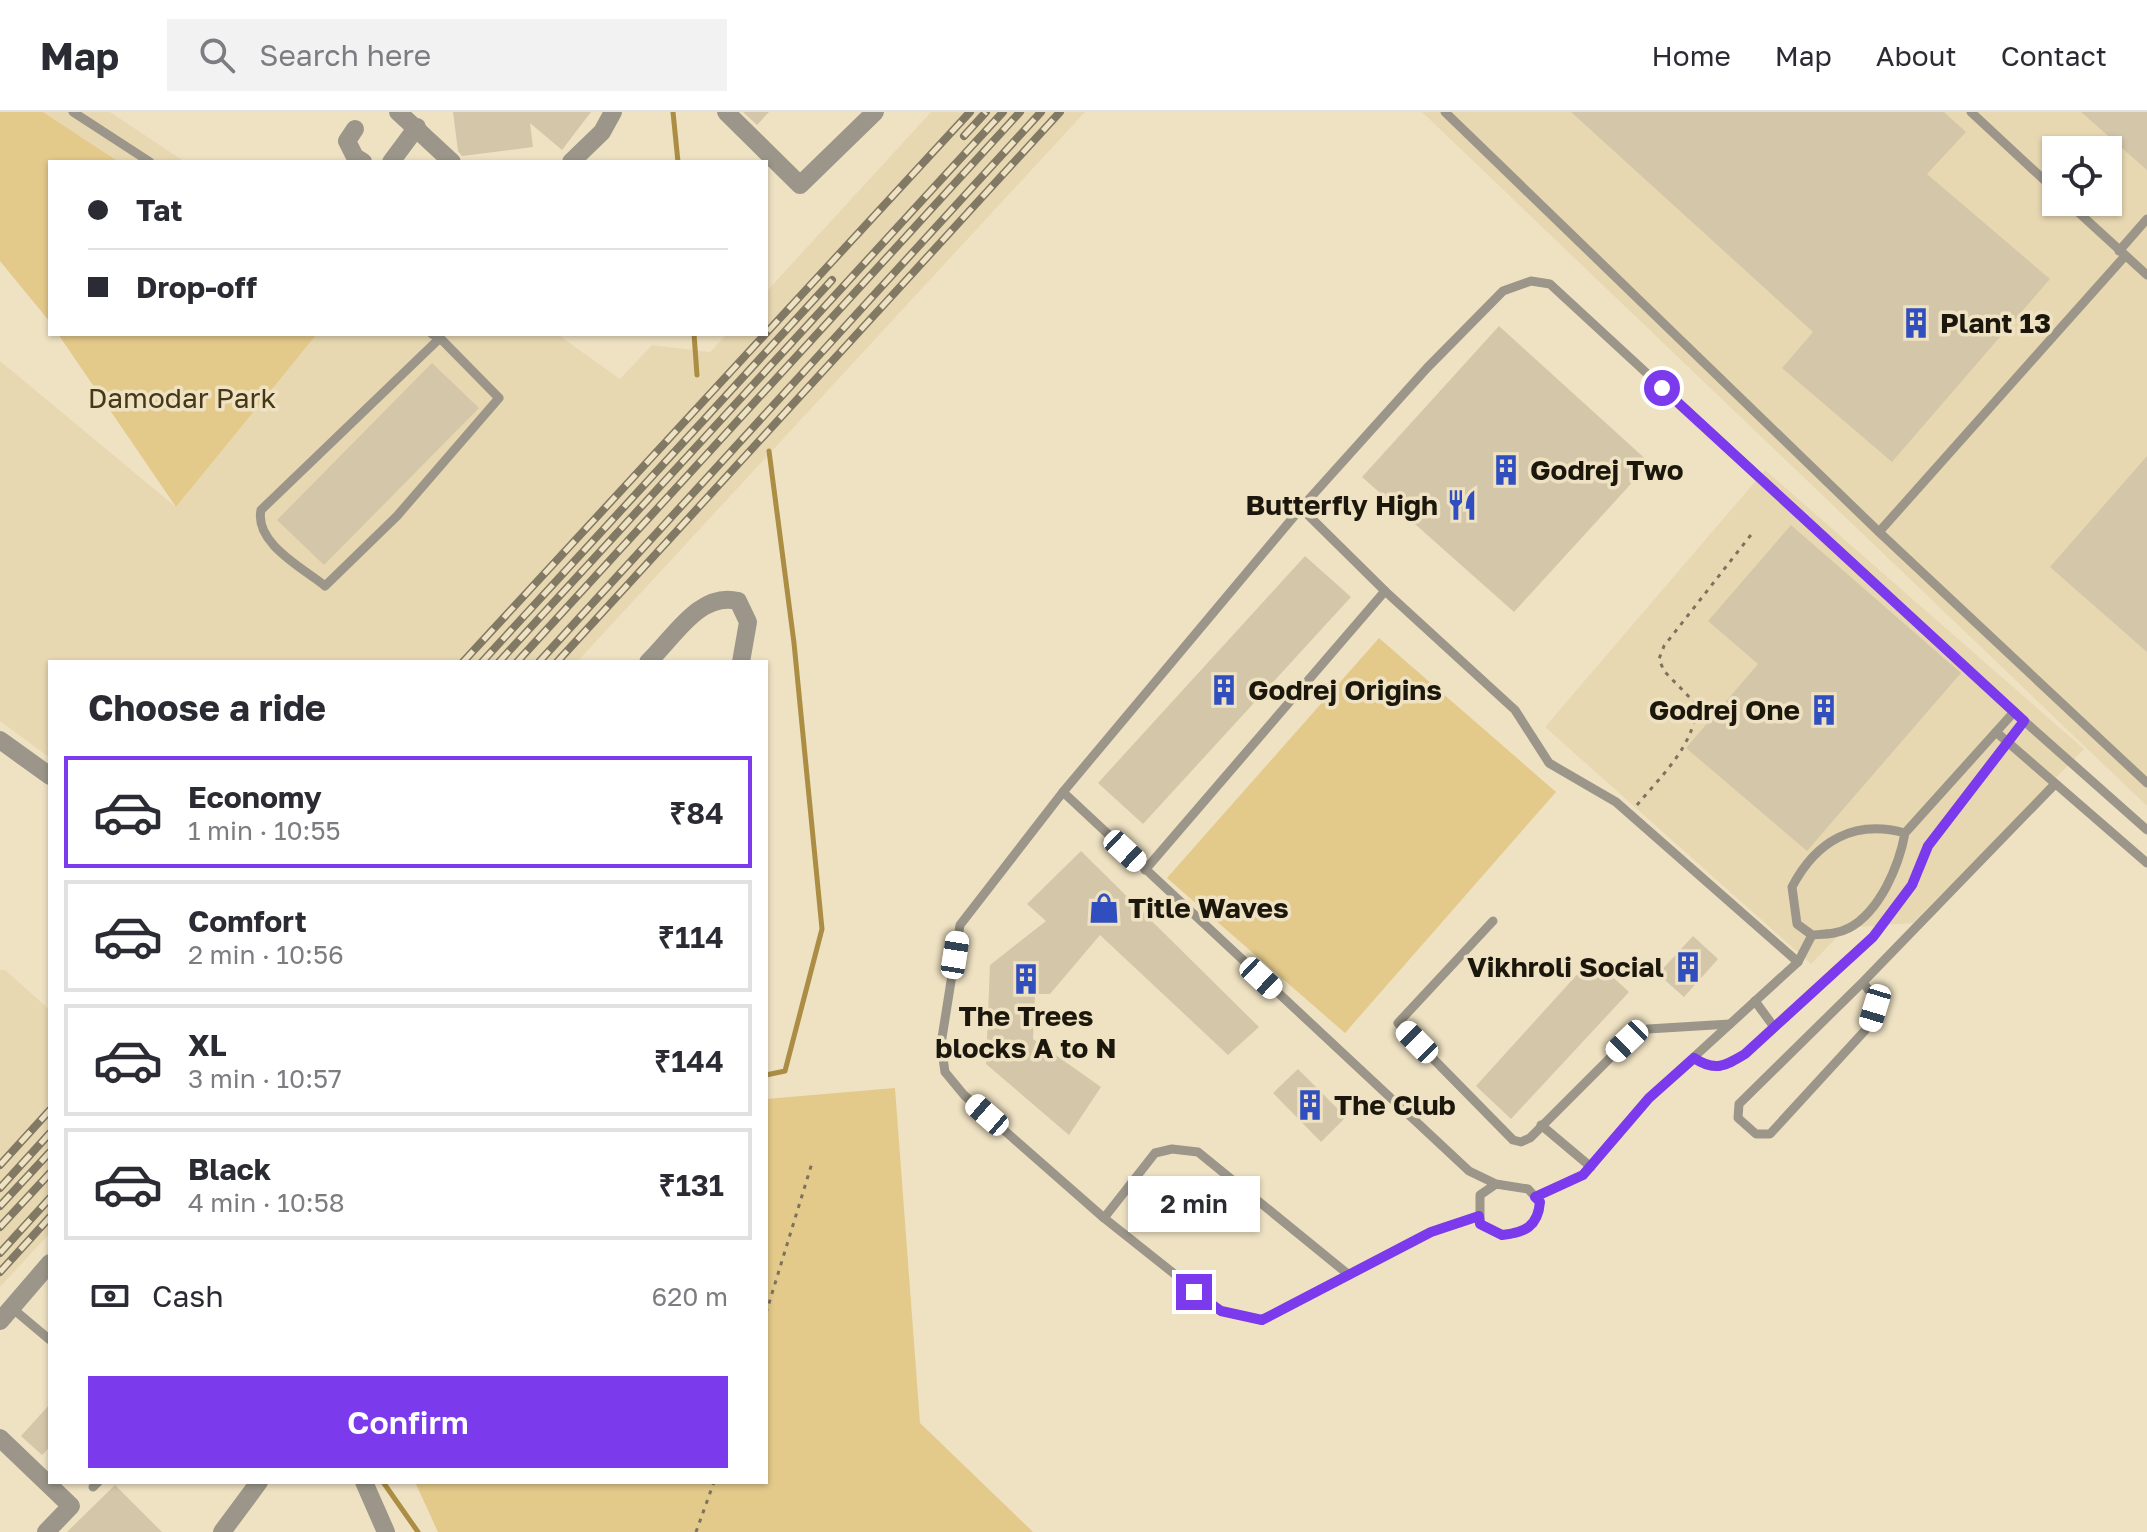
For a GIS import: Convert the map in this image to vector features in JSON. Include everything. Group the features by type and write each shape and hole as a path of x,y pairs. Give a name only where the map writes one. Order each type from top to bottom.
{"street":[{"path":"398,112 450,160"},
{"path":"573,160 602,132 613,112"},
{"path":"726,112 800,185 875,112"},
{"path":"392,160 417,127"},
{"path":"355,129 347,141 348,148 361,160"},
{"path":"650,660 701,608 727,598 738,601 748,622 741,660"},
{"path":"0,740 48,775"},
{"path":"6,1314 48,1265"},
{"path":"0,1438 71,1506 46,1532"},
{"path":"222,1532 258,1484"},
{"path":"365,1484 386,1532"}],"lane":[{"path":"73,112 147,160"},
{"path":"1445,112 1879,532 2058,703 2147,783"},
{"path":"1971,112 2042,178"},
{"path":"2082,216 2147,275"},
{"path":"1879,532 2122,253 2147,219"},
{"path":"1479,1216 1431,1232 1262,1320 1221,1311 1104,1218 964,1095 945,1072 941,1044 960,925 1063,792 1301,508 1503,291 1531,281 1550,284 2014,712 2147,830"},
{"path":"436,336 499,398 397,516 325,586 267,539 261,527 261,510 436,336"},
{"path":"1301,508 1385,591 1515,710 1549,763 1616,802 1798,962"},
{"path":"1145,870 1385,591"},
{"path":"1905,833 1878,828 1858,829 1840,834 1819,850 1792,887 1797,924 1812,935 1832,934 1856,922 1886,886 1900,857 1905,833 2014,712"},
{"path":"1694,1058 1709,1068 1723,1068 1745,1054 1873,937 1912,885 1928,846 2024,721"},
{"path":"1996,732 2147,863"},
{"path":"1863,982 1874,998 1870,1025 1770,1134 1756,1134 1738,1118 1739,1104 1863,982 2055,784"},
{"path":"1063,792 1469,1171 1496,1184 1528,1189 1540,1202 1538,1217 1530,1228 1516,1234 1502,1235 1480,1224 1480,1195 1496,1184"},
{"path":"1493,921 1398,1023 1513,1140 1521,1142 1530,1138 1627,1041 1648,1029 1730,1024"},
{"path":"1856,922 1873,937"},
{"path":"1535,1197 1583,1175 1649,1098 1798,962 1812,935"},
{"path":"1755,1001 1774,1027"},
{"path":"1541,1125 1591,1167"},
{"path":"1104,1218 1155,1153 1172,1149 1198,1152 1349,1275"},
{"path":"6,1314 48,1339"}],"path":[{"path":"1629,814 1681,752 1696,721 1697,705 1664,671 1659,659 1664,646 1754,531"},
{"path":"768,1306 812,1163"},
{"path":"696,1532 713,1484"}],"shaded area":[{"path":"43,112 110,112 182,160 116,160"},
{"path":"931,112 1085,112 579,660 48,660 48,757 0,721 0,361 176,507 315,336 560,336 620,379 652,345 710,352 725,336 768,336 768,290"},
{"path":"1422,112 2147,112 2147,806"},
{"name":"Godrej One","path":"1765,470 2084,749 1913,923 1846,928 1811,964 1545,727"},
{"path":"0,970 5,970 48,1008 48,1235 0,1287"}],"green space":[{"name":"Damodar Park","path":"0,112 43,112 116,160 48,160 48,320 0,261"},
{"name":"Damodar Park","path":"59,336 315,336 176,507"},
{"path":"1379,638 1556,792 1345,1033 1167,878"},
{"path":"895,1088 920,1423 1033,1532 438,1532 416,1484 768,1484 768,1099"}],"building":[{"path":"453,112 591,112 562,150 530,123 533,147 462,156 458,151"},
{"path":"743,112 769,112 757,125"},
{"path":"1571,112 1944,112 1966,132 1927,174 2050,279 1892,462 1782,368 1813,332"},
{"path":"2081,112 2147,112 2147,170 2122,148 2122,136 2108,136"},
{"name":"Godrej Two","path":"1499,326 1650,463 1514,612 1362,477"},
{"path":"432,363 479,408 324,565 277,520"},
{"path":"2147,456 2147,652 2050,567"},
{"name":"Godrej One","path":"1791,525 1961,673 1807,851 1686,748 1758,664 1708,621"},
{"name":"Godrej Origins","path":"1305,556 1351,597 1143,824 1098,783"},
{"name":"The Trees blocks A to N","path":"1081,851 1259,1027 1228,1055 1100,935 1050,994 1035,994 1033,1039 1101,1087 1069,1135 986,1064 990,965 1046,921 1027,904"},
{"name":"Vikhroli Social","path":"1693,936 1718,959 1684,997 1658,974"},
{"path":"1592,958 1629,992 1511,1119 1476,1086"},
{"name":"The Club","path":"1298,1069 1346,1117 1321,1142 1273,1093"},
{"path":"48,1406 48,1449 42,1455 21,1436"},
{"path":"115,1485 162,1532 67,1532"}],"waterway":[{"path":"673,112 678,160"},
{"path":"694,336 697,375"},
{"path":"768,1075 785,1071 822,929 794,643 769,451"},
{"path":"384,1484 418,1532"}],"railway":[{"path":"768,331 970,112"},
{"path":"964,136 986,112"},
{"path":"501,660 1003,112"},
{"path":"519,660 1020,112"},
{"path":"541,660 1041,112"},
{"path":"559,660 1060,112"},
{"path":"484,660 832,280"},
{"path":"465,660 764,336"},
{"path":"0,1165 48,1112"},
{"path":"0,1188 48,1135"},
{"path":"0,1206 48,1154"},
{"path":"0,1227 48,1175"},
{"path":"0,1253 48,1200"},
{"path":"0,1272 48,1219"}],"place":[{"name":"Plant 13","path":"1916,323"},
{"name":"Godrej Two","path":"1506,470"},
{"name":"Butterfly High","path":"1462,505"},
{"name":"Godrej Origins","path":"1224,690"},
{"name":"Godrej One","path":"1824,710"},
{"name":"Title Waves","path":"1104,908"},
{"name":"Vikhroli Social","path":"1688,967"},
{"name":"The Trees blocks A to N","path":"1026,979"},
{"name":"The Club","path":"1310,1105"}],"route":[{"path":"1194,1292 1221,1311 1262,1320 1431,1232 1479,1216 1480,1224 1502,1235 1516,1234 1530,1228 1538,1217 1540,1202 1535,1197 1583,1175 1649,1098 1694,1058 1709,1068 1723,1068 1745,1054 1873,937 1912,885 1928,846 2024,721 1662,388"}]}
